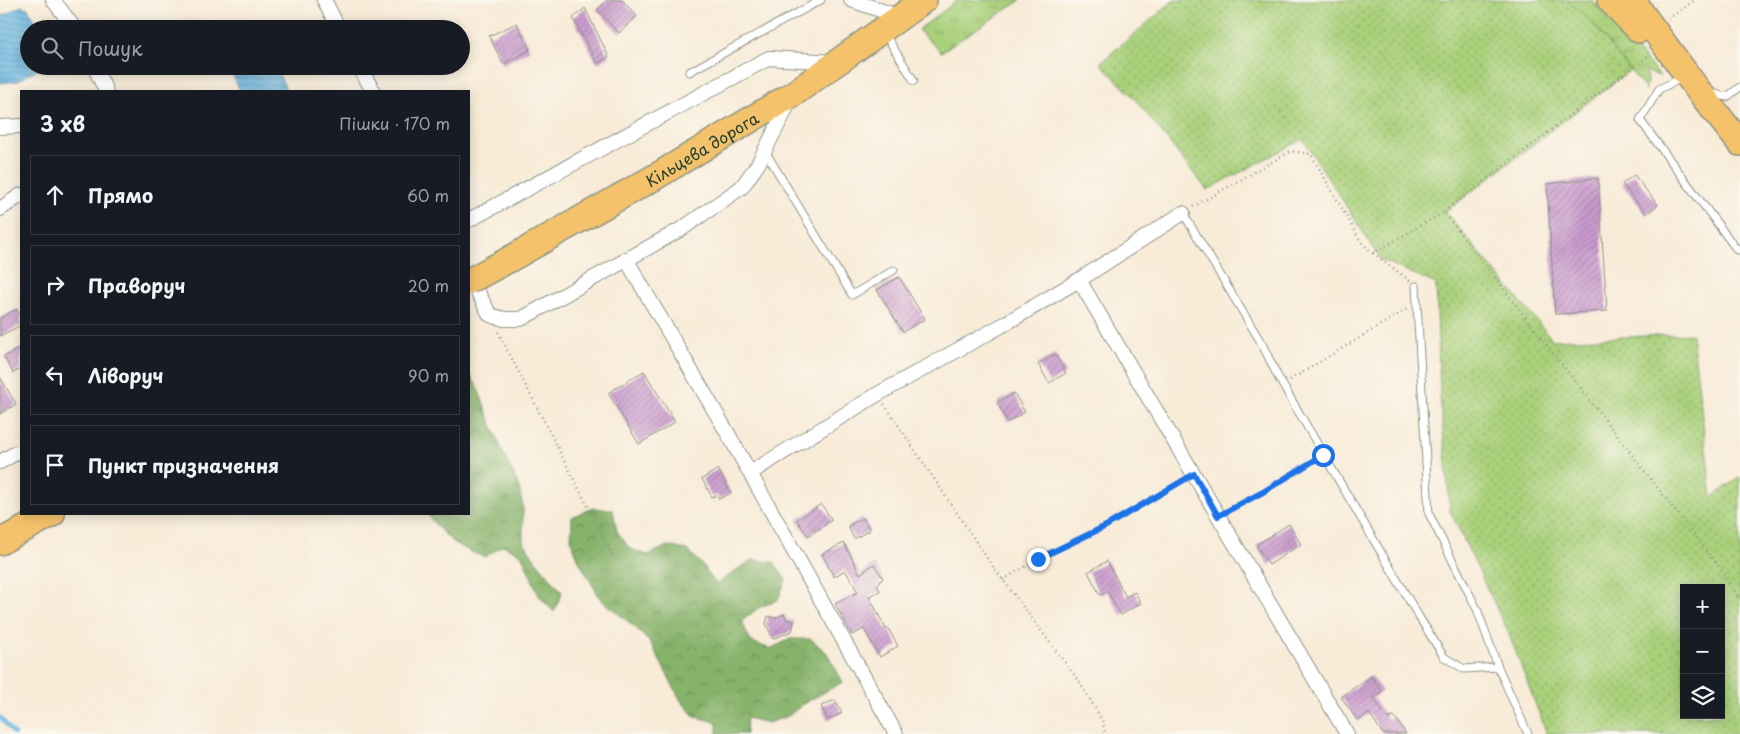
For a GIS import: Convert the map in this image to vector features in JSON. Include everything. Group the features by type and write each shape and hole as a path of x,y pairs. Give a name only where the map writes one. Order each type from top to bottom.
{"highway":[{"name":"Кільцева дорога","path":"470,281 655,177 794,94 924,0"},
{"path":"1610,0 1655,39"},
{"path":"1632,0 1655,39 1740,143"},
{"path":"0,542 50,515"}],"street":[{"path":"53,0 68,20"},
{"path":"324,0 335,20"},
{"path":"851,0 891,24"},
{"path":"470,219 769,58 838,62"},
{"path":"98,75 106,90"},
{"path":"364,75 372,90"},
{"path":"470,277 490,315 504,319 520,319 683,228 742,187 758,164 794,94"},
{"path":"0,127 20,126"},
{"path":"0,209 20,196"},
{"path":"750,473 878,394 1002,326 1079,280 1183,213"},
{"path":"626,259 750,473 896,734"},
{"path":"1079,280 1347,734"},
{"path":"0,462 18,452"}],"lane":[{"path":"689,72 821,0"},
{"path":"891,24 914,81"},
{"path":"1740,88 1727,97 1691,83 1659,89 1640,120 1737,250 1740,248"},
{"path":"764,151 852,295 894,270"},
{"path":"1183,213 1262,344 1282,385 1323,455 1444,657 1464,669 1498,668"},
{"path":"1416,286 1429,514 1476,609 1498,668 1528,734"}],"path":[{"path":"1373,253 1444,212 1655,39 1696,0"},
{"path":"1183,213 1291,151 1311,154 1362,242 1373,253 1416,286"},
{"path":"1444,212 1719,568 1740,600"},
{"path":"1282,385 1417,303"},
{"path":"490,315 613,556"},
{"path":"878,394 1002,580 1081,684 1103,722 1105,734"},
{"path":"1218,516 1263,492 1323,455"},
{"path":"1002,580 1038,559 1106,526 1194,474"}],"green space":[{"path":"958,0 1021,0 941,52 918,30"},
{"path":"1174,0 1567,0 1591,21 1630,70 1445,212 1553,340 1692,334 1712,497 1740,477 1740,734 1547,734 1508,632 1450,511 1440,397 1436,284 1381,260 1303,139 1207,190 1135,99 1100,63"},
{"path":"1567,0 1592,0 1660,76 1646,72 1646,90 1591,21"},
{"path":"470,375 476,384 501,448 519,487 523,508 523,541 562,592 554,612 539,596 522,555 503,545 485,557 458,545 428,515 470,515"},
{"path":"592,508 613,510 617,531 630,549 648,555 667,546 688,550 716,584 752,560 774,562 786,580 778,600 758,608 742,621 750,641 770,649 790,639 811,639 827,653 843,682 805,703 788,716 768,723 747,718 746,734 717,734 717,722 695,717 681,701 651,644 635,627 601,600 579,561 571,540 572,517"}],"water":[{"path":"21,6 28,8 35,20 20,20 20,75 28,75 18,81 0,83 0,17"},
{"path":"232,75 279,75 287,90 240,90"}],"building":[{"path":"607,0 622,0 637,16 619,33 597,10"},
{"path":"585,8 609,57 597,63 573,18"},
{"path":"517,23 530,50 503,64 489,36"},
{"path":"1634,175 1658,205 1646,214 1622,184"},
{"path":"1598,178 1607,311 1555,314 1547,184"},
{"path":"899,277 925,319 903,332 877,290"},
{"path":"17,309 20,316 20,326 0,336 0,318"},
{"path":"20,348 20,370 13,373 4,357"},
{"path":"1055,354 1066,373 1049,383 1038,364"},
{"path":"644,371 675,422 639,444 608,393"},
{"path":"0,377 16,404 0,414"},
{"path":"1014,393 1025,412 1008,422 997,403"},
{"path":"718,469 731,493 719,499 717,495 712,497 702,479"},
{"path":"821,504 832,520 808,536 797,520"},
{"path":"863,518 870,530 854,539 848,526"},
{"path":"1289,524 1301,544 1269,565 1256,545"},
{"path":"844,543 860,574 874,564 883,578 877,585 880,591 869,596 886,629 888,628 898,646 880,657 864,629 852,635 835,604 858,592 845,570 834,577 822,554"},
{"path":"1107,561 1126,597 1135,592 1141,603 1121,615 1107,591 1100,595 1088,572"},
{"path":"784,614 787,620 794,621 792,631 773,639 766,624 768,616 775,618"},
{"path":"1371,676 1382,691 1373,698 1388,719 1394,716 1406,734 1383,734 1369,713 1358,721 1341,697"},
{"path":"835,700 842,713 828,720 821,706"}],"waterway":[{"path":"0,717 14,734"}],"route":[{"path":"1038,559 1106,526 1194,474 1218,516 1263,492 1323,455"}]}
